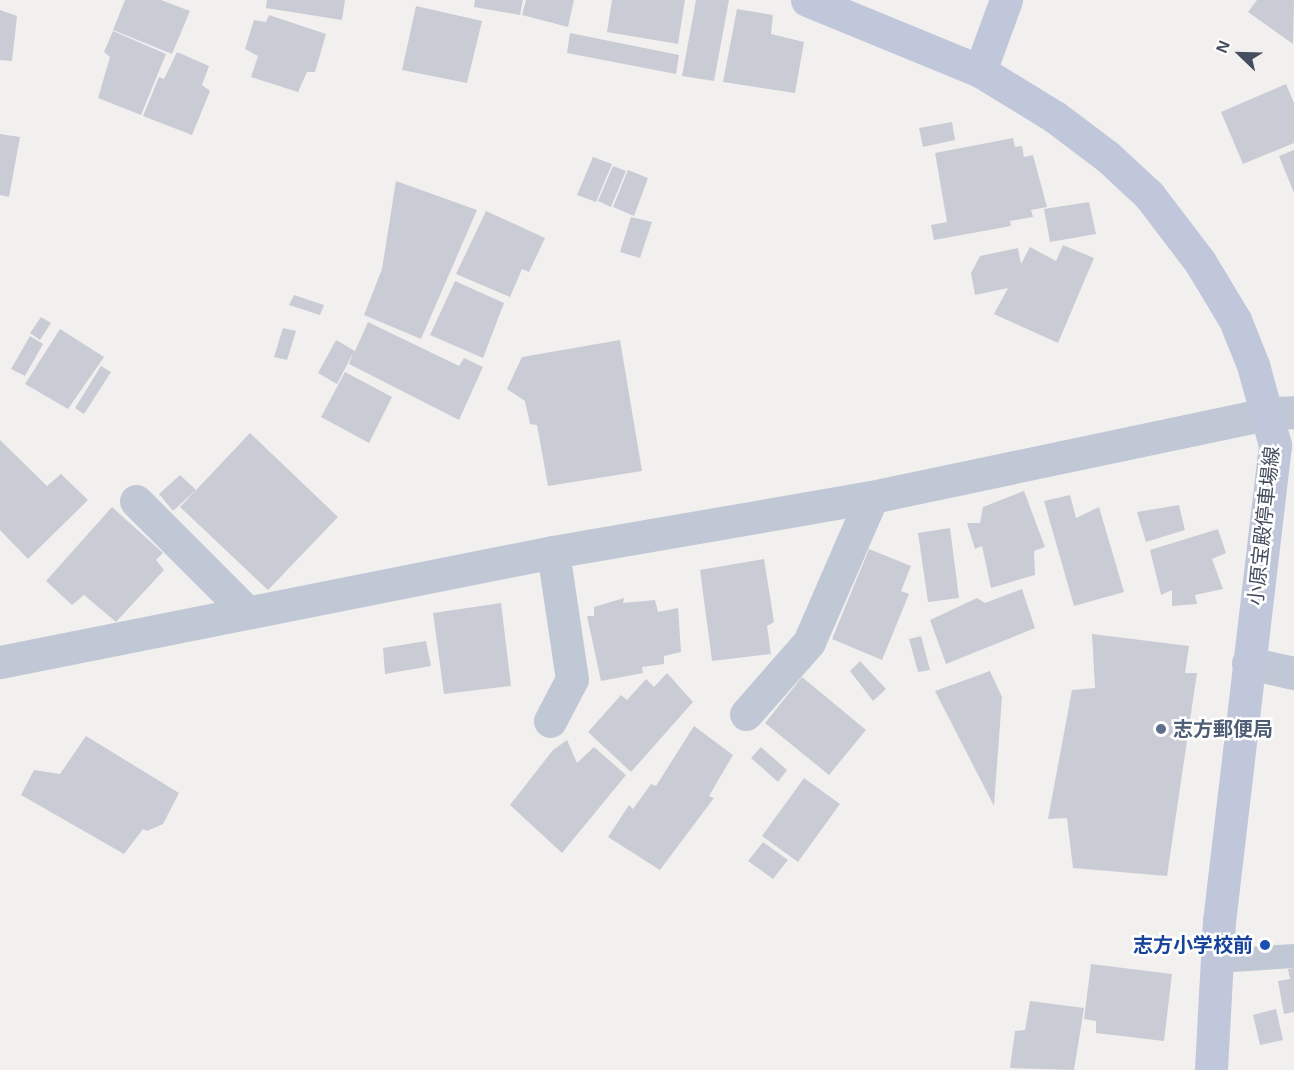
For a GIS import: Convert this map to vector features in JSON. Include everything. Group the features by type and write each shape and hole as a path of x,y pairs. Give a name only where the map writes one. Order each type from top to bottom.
{"main road":[{"name":"小原宝殿停車場線","path":"807,0 980,71 1055,117 1149,195 1200,262 1235,320 1282,413 1275,445 1270,507 1248,663 1217,961 1211,1070"},
{"path":"980,71 1006,0"}],"street":[{"path":"0,662 553,552 872,497 1282,413"},
{"path":"746,714 809,642 872,497"},
{"path":"136,501 248,612"},
{"path":"550,721 572,679 553,552"},
{"path":"1248,663 1294,673"}],"lane":[{"path":"1217,961 1294,956"}],"building":[{"path":"125,0 161,0 190,11 172,54 113,30"},
{"path":"267,0 345,0 342,20 266,8"},
{"path":"475,0 523,0 520,15 474,7"},
{"path":"526,0 574,0 568,27 522,15"},
{"path":"612,0 685,0 678,44 607,32"},
{"path":"696,0 729,0 714,81 682,76"},
{"path":"1257,0 1294,0 1293,44 1248,12"},
{"path":"416,6 482,21 467,83 402,70"},
{"path":"737,9 773,15 771,34 804,42 795,93 723,82"},
{"path":"0,10 17,16 12,61 0,60"},
{"path":"269,15 326,34 315,72 307,72 298,92 251,77 258,56 245,49 254,20 266,22"},
{"path":"113,31 166,54 141,115 98,98 110,57 104,52"},
{"path":"570,33 679,55 676,74 567,53"},
{"path":"177,52 209,66 202,85 210,91 192,135 143,116 159,77 164,79"},
{"path":"1286,84 1294,103 1294,143 1243,164 1221,112"},
{"path":"952,122 955,140 923,147 919,128"},
{"path":"0,134 20,137 9,197 0,195"},
{"path":"1013,138 1015,147 1022,146 1024,157 1033,155 1047,207 1031,210 1033,217 1010,221 1011,226 934,240 931,225 947,222 935,153"},
{"path":"1294,150 1294,193 1279,156"},
{"path":"593,157 612,164 596,202 577,195"},
{"path":"613,166 626,171 611,207 598,201"},
{"path":"628,170 648,178 634,216 613,207"},
{"path":"396,181 477,210 421,339 364,315 382,269"},
{"path":"1089,202 1096,234 1050,242 1044,209"},
{"path":"486,211 545,238 529,272 522,269 510,297 456,274"},
{"path":"631,217 652,222 640,258 620,252"},
{"path":"1063,245 1094,258 1058,343 994,314 1008,288 975,295 971,273 980,256 1018,248 1021,264 1030,247 1056,261"},
{"path":"455,281 504,303 483,358 430,335"},
{"path":"294,295 324,305 320,315 289,305"},
{"path":"41,317 51,323 40,340 30,333"},
{"path":"368,322 459,366 464,358 483,367 459,420 349,364 353,353 337,384 318,373 336,340 355,351"},
{"path":"283,328 296,331 287,360 274,357"},
{"path":"60,329 104,357 68,409 25,384"},
{"path":"30,336 43,344 25,376 11,369"},
{"path":"620,340 642,471 548,486 537,425 530,424 525,401 507,389 522,357"},
{"path":"101,366 111,372 84,414 75,408"},
{"path":"345,372 392,397 369,443 321,417"},
{"path":"250,433 338,517 268,590 180,507"},
{"path":"0,440 47,486 61,474 88,500 28,559 0,530"},
{"path":"180,475 196,490 173,511 159,494"},
{"path":"1024,491 1045,547 1034,551 1035,575 991,588 982,546 975,549 967,523 980,523 983,507"},
{"path":"1070,495 1076,518 1099,507 1124,592 1074,606 1044,501"},
{"path":"1179,505 1185,530 1146,542 1137,512"},
{"path":"112,507 163,553 156,560 164,570 116,622 84,595 72,605 46,581"},
{"path":"950,528 959,598 928,602 918,533"},
{"path":"1218,529 1226,553 1212,559 1223,589 1195,595 1197,604 1172,606 1172,590 1161,595 1150,550"},
{"path":"869,549 911,566 901,591 909,594 882,660 832,639"},
{"path":"764,559 774,622 767,626 771,654 712,661 700,570"},
{"path":"1022,589 1035,628 946,664 930,620 977,598 985,603"},
{"path":"624,598 623,603 655,600 658,612 678,608 681,652 664,656 664,664 642,667 643,673 601,681 587,616 594,616 594,607"},
{"path":"501,603 511,686 444,694 433,613"},
{"path":"1092,634 1189,646 1185,673 1197,673 1167,876 1073,868 1067,818 1048,819 1072,690 1095,688"},
{"path":"921,636 930,670 918,672 909,639"},
{"path":"426,641 431,666 385,674 383,648"},
{"path":"860,661 886,689 873,701 850,671"},
{"path":"990,671 1002,697 994,806 935,691"},
{"path":"667,673 693,702 631,772 588,732 621,695 627,700 646,679 654,687"},
{"path":"802,677 866,730 829,775 765,723"},
{"path":"694,726 733,755 709,796 714,798 660,870 608,837 629,805 633,809 651,784 656,786"},
{"path":"86,736 179,793 163,824 147,831 143,829 124,854 21,795 34,770 60,774"},
{"path":"567,740 577,763 594,747 626,775 562,853 510,805 553,750"},
{"path":"761,747 787,770 778,782 751,758"},
{"path":"804,778 840,804 798,862 762,836"},
{"path":"763,842 788,860 773,879 748,861"},
{"path":"1091,964 1172,974 1164,1041 1096,1033 1096,1021 1084,1019"},
{"path":"1294,968 1294,1012 1284,1014 1278,981 1290,979 1288,969"},
{"path":"1030,1001 1084,1008 1074,1070 1010,1068 1015,1031 1025,1030"},
{"path":"1276,1009 1283,1040 1260,1045 1253,1015"}],"place":[{"name":"志方郵便局","path":"1161,729"},
{"name":"志方小学校前","path":"1265,945"}]}
